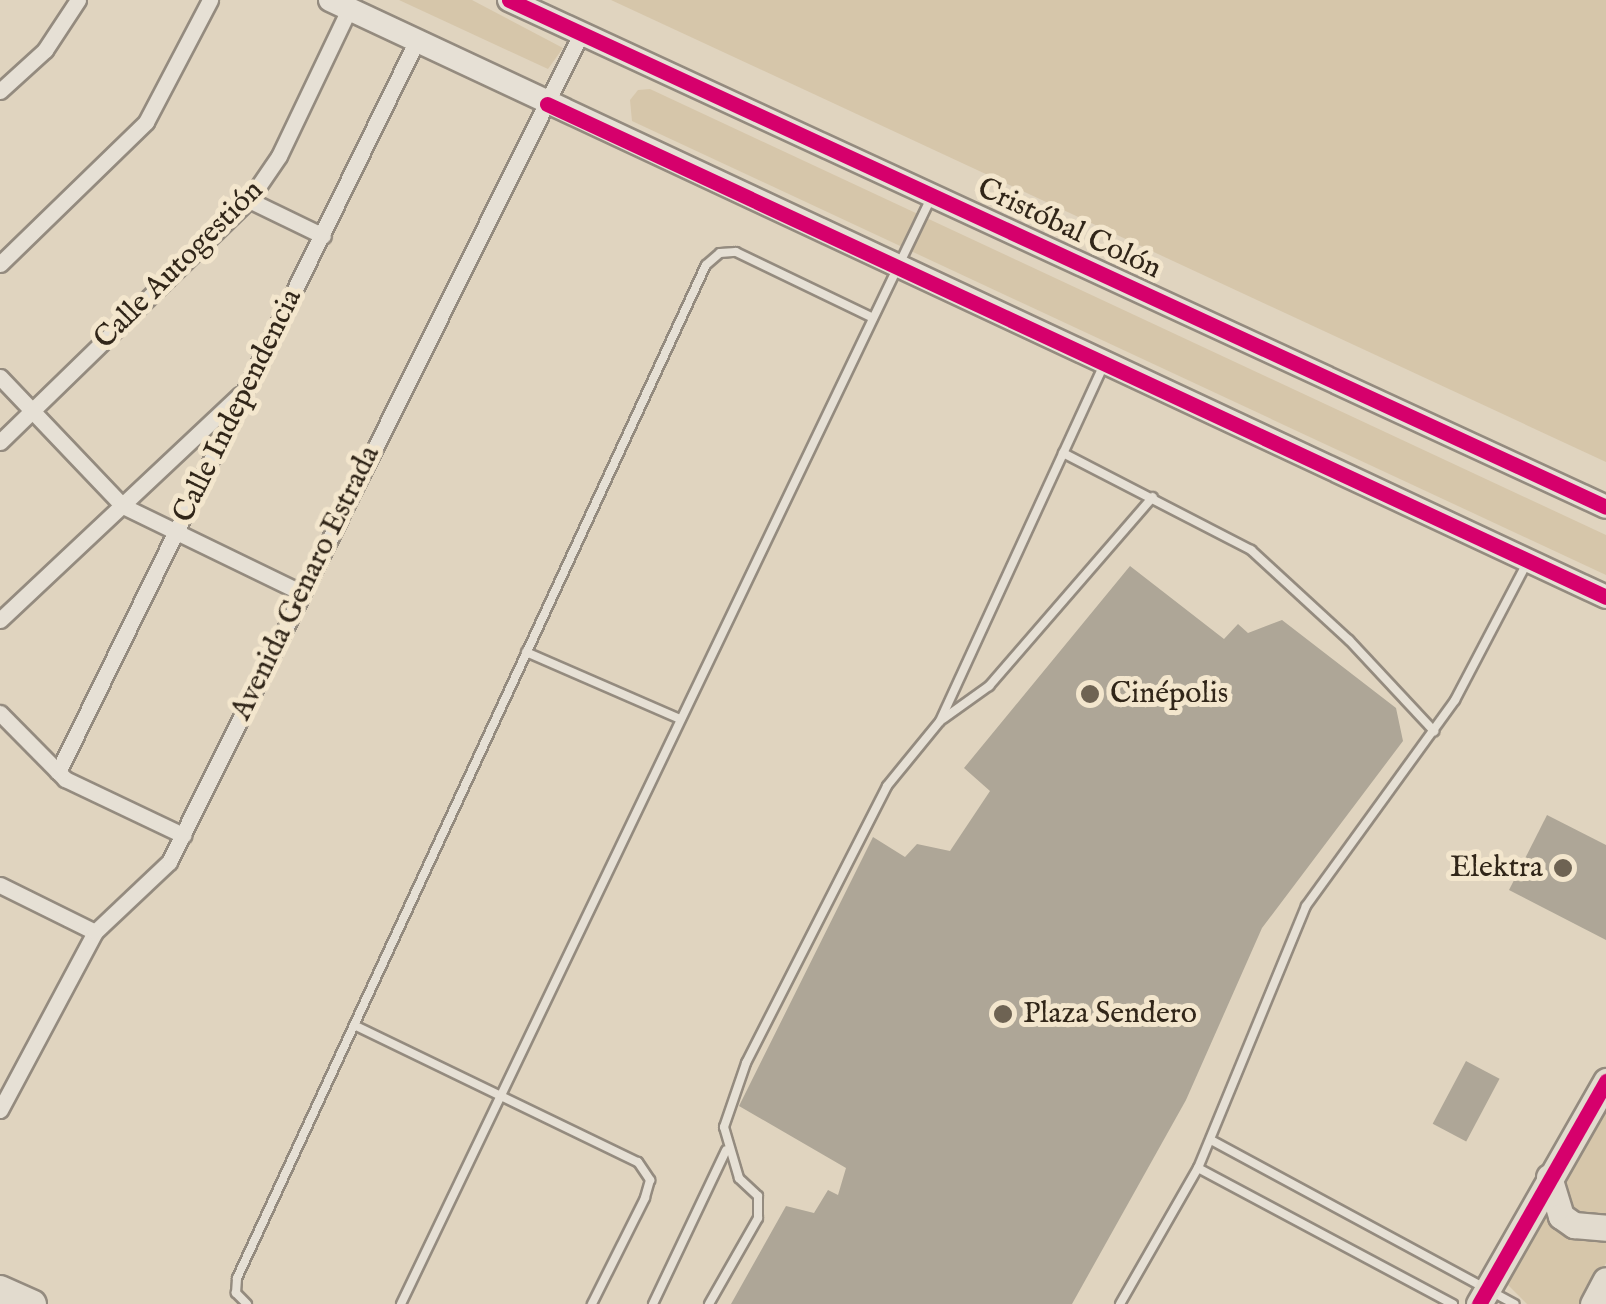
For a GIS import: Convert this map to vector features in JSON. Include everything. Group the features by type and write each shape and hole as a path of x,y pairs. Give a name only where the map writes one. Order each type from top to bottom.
{"highway":[{"path":"0,1290 32,1304"}],"main road":[{"path":"1483,1296 1606,1082"},
{"path":"1549,1177 1561,1216 1574,1225 1606,1228"},
{"path":"1593,1304 1606,1280"}],"street":[{"path":"0,91 45,50 78,0"},
{"path":"0,264 146,122 210,0"},
{"name":"Cristóbal Colón","path":"509,0 1606,507"},
{"path":"340,5 1606,597"},
{"name":"Calle Autogestión","path":"0,442 249,200 279,156 340,5"},
{"name":"Avenida Genaro Estrada","path":"0,1110 94,932 148,886 183,836 300,592 581,34"},
{"name":"Calle Independencia","path":"58,772 418,40"},
{"path":"249,200 322,236"},
{"path":"0,377 122,506 300,592"},
{"path":"0,620 250,386"},
{"path":"0,713 58,772 183,836"},
{"path":"0,884 94,932"}],"lane":[{"path":"402,1304 932,196"},
{"path":"246,1304 236,1293 236,1278 706,266 720,252 736,252 873,318"},
{"path":"940,722 1104,364"},
{"path":"1063,454 1250,550 1349,640 1434,731"},
{"path":"708,1304 758,1218 758,1196 739,1178 726,1150 724,1127 746,1063 887,786 940,722 989,686 1153,497"},
{"path":"1120,1304 1198,1168 1306,906 1434,731 1528,561"},
{"path":"526,652 680,720"},
{"path":"354,1024 638,1162 650,1180 592,1304"},
{"path":"1211,1140 1483,1296 1514,1304"},
{"path":"653,1304 726,1150"},
{"path":"1198,1168 1453,1304"}],"shaded area":[{"path":"399,0 472,0 563,48 548,69"},
{"path":"611,0 1606,0 1606,462"},
{"path":"650,89 1606,535 1606,575 632,121 630,100 638,90"},
{"path":"1606,1109 1606,1219 1572,1212 1561,1184"},
{"path":"1546,1206 1606,1239 1606,1263 1586,1304 1527,1304 1505,1282"}],"building":[{"name":"Plaza Sendero","path":"1130,566 1224,639 1238,624 1248,633 1282,620 1396,708 1403,741 1262,928 1186,1100 1072,1304 731,1304 786,1206 814,1213 828,1190 838,1195 846,1168 739,1106 873,837 905,857 917,844 950,851 990,791 964,768"},
{"name":"Elektra","path":"1547,815 1606,845 1606,940 1509,890"},
{"path":"1466,1061 1500,1079 1466,1142 1433,1124"}],"cycle path":[{"path":"509,0 1606,507"},
{"path":"547,104 1606,597"},
{"path":"1479,1304 1606,1081"}],"place":[{"name":"Cinépolis","path":"1090,694"},
{"name":"Elektra","path":"1563,868"},
{"name":"Plaza Sendero","path":"1003,1014"}]}
